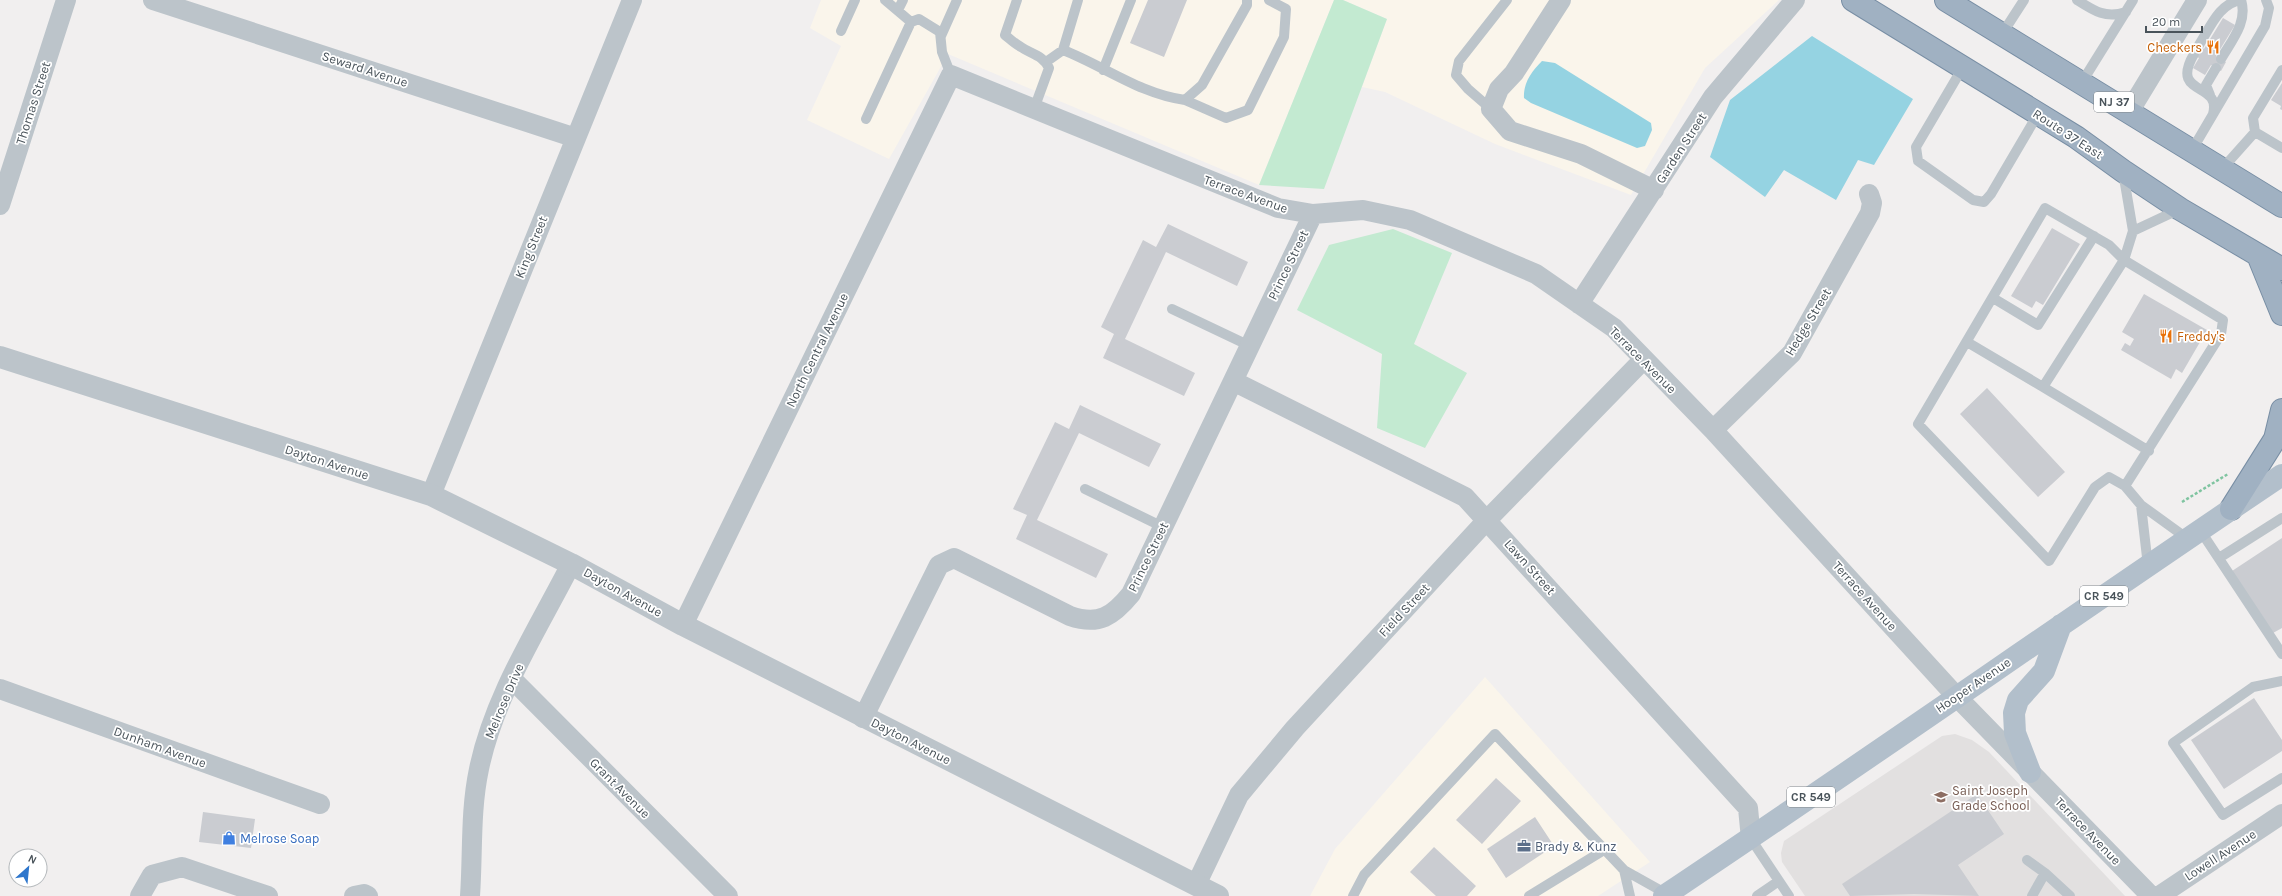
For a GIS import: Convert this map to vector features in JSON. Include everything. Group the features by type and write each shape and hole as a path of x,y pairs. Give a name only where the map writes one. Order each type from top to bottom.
{"highway":[{"name":"Route 37 East","path":"1853,0 2076,137 2123,171 2180,209 2282,269"},
{"name":"NJ 37","path":"1955,2 2002,34 2222,169 2282,202"},
{"path":"2258,255 2282,314"},
{"path":"2231,509 2275,439 2282,410"}],"main road":[{"name":"Hooper Avenue","path":"1665,895 1751,839 1956,696 2282,475"},
{"path":"2030,772 2015,733 2014,713 2018,700 2044,671 2061,625"}],"street":[{"name":"Thomas Street","path":"0,205 66,0"},
{"name":"Seward Avenue","path":"153,0 576,138"},
{"name":"King Street","path":"431,495 632,0"},
{"path":"1561,0 1514,73 1499,90 1491,109 1510,131 1581,154 1654,190"},
{"name":"Garden Street","path":"1579,304 1713,97 1795,0"},
{"path":"2129,112 2197,0"},
{"name":"Terrace Avenue","path":"951,75 1278,208 1313,214 1363,210 1410,220 1536,274 1614,328 1712,430 1956,696 2151,896"},
{"name":"North Central Avenue","path":"683,625 951,75"},
{"name":"Hedge Street","path":"1712,430 1792,353 1870,213 1872,203 1869,194"},
{"name":"Prince Street","path":"863,718 939,565 954,558 1070,616 1085,621 1104,617 1119,609 1131,594 1313,214"},
{"name":"Dayton Avenue","path":"0,357 431,495 571,564 683,625 863,718 1218,896"},
{"name":"Field Street","path":"1196,885 1239,795 1295,728 1487,520 1644,359"},
{"name":"Lawn Street","path":"1233,381 1465,497 1748,808 1751,839"},
{"name":"Melrose Drive","path":"470,896 473,813 479,769 490,729 512,679 571,564"},
{"name":"Grant Avenue","path":"512,679 728,896"},
{"name":"Dunham Avenue","path":"0,689 320,804"},
{"name":"Lowell Avenue","path":"2159,896 2282,814"},
{"path":"140,896 152,875 182,867 268,896"},
{"path":"354,896 364,894 368,896"}],"lane":[{"path":"841,31 855,0"},
{"path":"885,0 911,22"},
{"path":"898,10 903,0"},
{"path":"941,36 957,0"},
{"path":"1017,0 1005,35 1046,62 1049,68 1034,109"},
{"path":"1046,62 1063,50 1078,0"},
{"path":"1103,70 1131,0"},
{"path":"1185,100 1202,85 1247,5 1247,0"},
{"path":"1063,50 1144,90 1171,98 1185,100 1226,118 1248,110 1284,37 1286,9 1269,0"},
{"path":"1491,109 1468,89 1456,75 1458,61 1507,0"},
{"path":"2002,34 2024,0"},
{"path":"2077,0 2098,13 2113,15 2126,12"},
{"path":"2083,0 2098,13"},
{"path":"2082,82 2133,0"},
{"path":"2199,45 2222,9 2231,1 2241,0 2243,8 2241,26 2206,85 2214,106 2212,115"},
{"path":"2192,150 2265,26 2269,8 2266,0"},
{"path":"866,118 911,22 918,18 940,32 942,52 951,75"},
{"path":"2194,54 2185,71 2186,76 2193,85 2210,95"},
{"path":"1963,67 1916,147 1918,161 1973,200 1984,202 1991,194 2038,114"},
{"path":"2222,169 2255,132 2253,118 2282,70"},
{"path":"2255,132 2282,148"},
{"path":"2043,386 2124,260 2133,231 2123,171"},
{"path":"2125,486 2149,451 2221,334 2223,320 2124,260 2109,245 2045,208 1918,424 2049,561 2095,487 2109,478 2125,486 2141,505 2194,535 2219,558 2282,654"},
{"path":"2133,231 2180,209"},
{"path":"1993,298 2038,325 2094,236"},
{"path":"1172,309 1250,346"},
{"path":"1967,342 2043,386 2149,451"},
{"path":"1085,489 1163,527"},
{"path":"2141,505 2148,566"},
{"path":"2219,558 2282,518"},
{"path":"2282,681 2253,687 2173,743 2223,815 2282,778"},
{"path":"1355,895 1364,875 1495,734 1624,870 1665,895"},
{"path":"1751,839 1789,896"},
{"path":"1529,896 1604,850"},
{"path":"2027,860 2045,872 2070,896"},
{"path":"1624,870 1630,896"},
{"path":"2032,896 2045,872"},
{"path":"1757,896 1779,881"}],"path":[{"path":"2182,502 2231,472"}],"shaded area":[{"path":"821,0 1334,0 1259,185 948,54 889,159 807,120 841,46 810,28"},
{"path":"1343,0 1779,0 1705,68 1631,195 1495,144 1385,92 1362,87 1387,19"},
{"path":"1485,677 1650,862 1598,896 1310,896 1335,849"},
{"name":"Saint Joseph Grade School","path":"1955,734 1972,740 1989,752 2125,896 1805,896 1782,862 1781,853 1784,841 1942,736"}],"green space":[{"path":"1334,0 1343,0 1387,19 1324,189 1259,185"},
{"path":"1393,229 1452,253 1414,344 1467,373 1425,448 1377,428 1382,354 1297,310 1329,245"}],"water":[{"path":"1812,36 1913,99 1874,165 1858,160 1836,200 1784,170 1765,197 1710,157 1730,100"},
{"path":"1542,61 1555,63 1651,123 1652,130 1645,146 1637,148 1531,103 1524,98 1527,82"}],"building":[{"path":"1148,0 1187,0 1164,57 1130,43"},
{"name":"Checkers","path":"2223,18 2235,25 2216,56 2226,62 2221,71 2211,65 2205,75 2193,68 2199,58 2189,52 2195,43 2204,49"},
{"path":"2282,83 2282,110 2280,109 2281,106 2271,100"},
{"path":"1168,224 1248,262 1237,286 1166,252 1125,339 1195,373 1184,396 1103,358 1114,334 1101,327 1143,240 1156,247"},
{"path":"2052,228 2080,244 2043,305 2036,301 2032,308 2011,296"},
{"name":"Freddy's","path":"2144,294 2207,330 2182,373 2176,369 2171,379 2121,350 2125,343 2130,346 2134,339 2122,332"},
{"path":"1987,388 2065,472 2038,497 1960,414"},
{"path":"1080,405 1161,444 1149,467 1079,433 1037,520 1108,554 1096,578 1016,539 1027,515 1013,509 1055,422 1069,429"},
{"path":"2282,538 2282,628 2273,633 2232,571"},
{"path":"2254,698 2282,740 2282,751 2224,789 2191,740"},
{"path":"1496,778 1521,801 1482,844 1456,820"},
{"path":"1977,794 2004,834 1958,865 1979,896 1914,894 1850,896 1842,884"},
{"path":"203,812 255,819 251,848 199,842"},
{"path":"1535,817 1554,846 1506,878 1487,849"},
{"path":"1434,847 1476,886 1467,896 1436,896 1410,872"}],"place":[{"name":"Checkers","path":"2213,47"},
{"name":"Freddy's","path":"2166,336"},
{"name":"Saint Joseph Grade School","path":"1941,797"},
{"name":"Melrose Soap","path":"229,838"},
{"name":"Brady & Kunz","path":"1524,846"}]}
